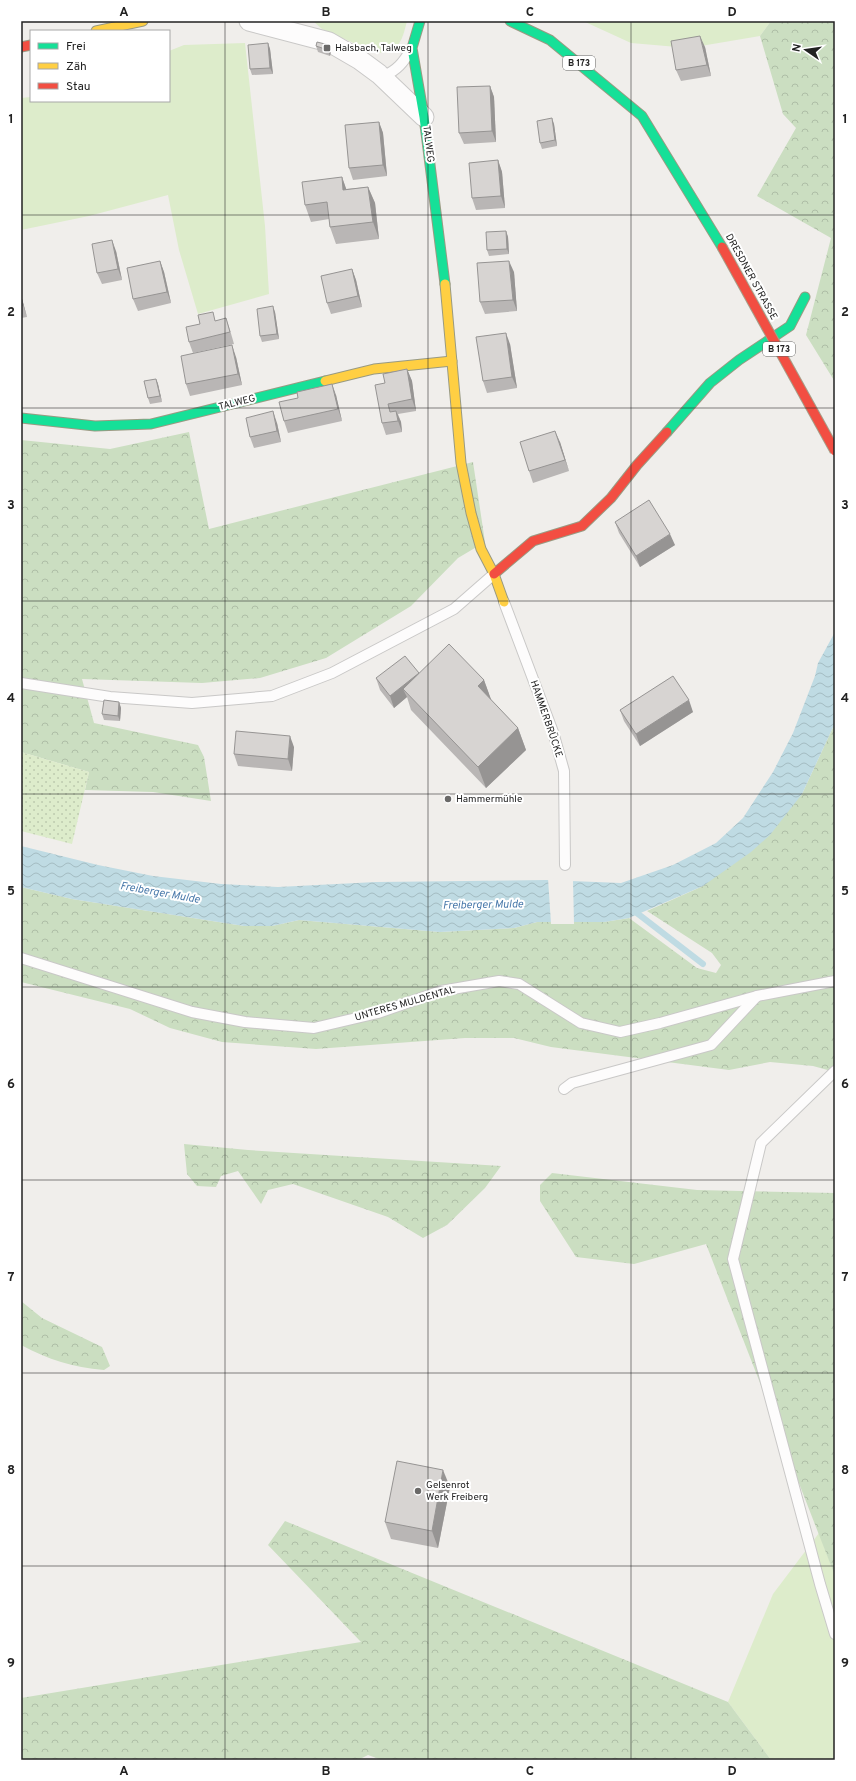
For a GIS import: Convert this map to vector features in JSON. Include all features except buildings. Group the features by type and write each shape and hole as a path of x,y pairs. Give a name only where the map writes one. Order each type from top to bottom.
{"street":[{"path":"101,30 143,21"},
{"name":"TALWEG","path":"249,21 329,42 360,60 379,74 424,117"},
{"name":"TALWEG","path":"420,21 412,48 424,117 442,256 461,462 468,498 481,548 494,574 504,602"},
{"name":"B 173","path":"510,21 550,40 642,116"},
{"name":"DRESDNER STRASSE","path":"642,116 722,247 835,451"},
{"path":"494,574 533,541 582,526 611,498 637,465 710,383 739,360 790,326 806,297"},
{"name":"TALWEG","path":"21,418 95,426 151,424 374,369 452,361"}],"lane":[{"path":"379,74 384,76 394,72 412,48"},
{"path":"21,683 110,697 192,703 272,696 332,673 454,609 494,574"},
{"name":"HAMMERBRÜCKE","path":"504,602 553,732 564,771 565,865"},
{"name":"UNTERES MULDENTAL","path":"21,958 192,1012 245,1022 314,1028 378,1013 441,991 499,981 519,984 581,1023 620,1032 660,1024 757,996 835,981"},
{"path":"564,1089 572,1083 711,1045 757,996"},
{"path":"835,1071 761,1143 733,1259 820,1584 835,1634"}],"green space":[{"path":"313,21 407,21 401,40 395,48 390,51 376,53 322,29"},
{"path":"583,21 771,21 760,36 689,48 631,43"},
{"path":"771,21 835,21 835,382 806,335 831,238 757,196 796,128 783,114 760,36"},
{"path":"245,43 265,226 269,294 198,314 179,250 168,195 89,216 21,230 21,98 30,97 30,102 170,102 170,51 184,45"},
{"path":"189,432 209,529 473,462 485,542 458,558 411,606 326,658 260,678 202,683 82,679 94,723 198,745 204,757 211,801 153,792 85,790 89,772 21,752 21,440 110,449"},
{"path":"835,723 835,1072 813,1066 770,1062 729,1070 551,1047 514,1038 465,1038 316,1049 222,1042 170,1028 130,1009 21,982 21,887 72,899 244,926 272,926 299,920 440,932 514,928 537,922 604,922 629,918 697,968 716,973 721,965 712,953 647,911 703,886 802,794"},
{"path":"21,752 89,772 72,844 21,831"},
{"path":"184,1144 248,1150 501,1166 485,1188 447,1225 423,1238 388,1217 293,1184 268,1190 261,1204 238,1171 221,1176 216,1187 197,1186 187,1174"},
{"path":"552,1173 697,1190 835,1193 835,1576 706,1244 634,1264 576,1257 540,1201 540,1185"},
{"path":"21,1301 42,1318 102,1347 110,1366 104,1370 71,1365 41,1355 21,1345"},
{"path":"285,1521 728,1702 771,1760 382,1760 368,1755 358,1760 21,1760 21,1698 361,1642 268,1545"},
{"path":"819,1533 835,1576 835,1760 771,1760 728,1702 773,1594"}],"water":[{"name":"Freiberger Mulde","path":"835,632 835,723 802,794 770,835 751,852 703,886 629,918 604,922 537,922 514,928 440,932 299,920 272,926 244,926 72,899 21,887 21,846 98,865 153,876 221,884 278,887 376,882 546,880 621,883 673,865 716,843 743,818 773,772 793,733 815,676 818,663"}],"pier":[{"path":"548,878 573,879 574,924 551,924"}],"waterway":[{"path":"633,910 703,964"}],"traffic: fast":[{"path":"420,21 412,48 424,117 445,284"},
{"path":"510,21 550,40 642,116 722,247"},
{"path":"667,432 710,383 739,360 790,326 805,297"},
{"path":"21,418 95,426 151,424 325,381"}],"traffic: slow":[{"path":"101,30 143,21"},
{"path":"445,284 461,463 471,513 481,549 494,574 504,602"},
{"path":"325,381 374,369 452,361"}],"traffic: jam":[{"path":"21,47 30,45"},
{"path":"722,247 835,451"},
{"path":"494,574 533,541 582,526 611,498 637,465 667,432"}],"place":[{"name":"Halsbach, Talweg","path":"327,48"},
{"name":"Hammermühle","path":"448,799"},
{"name":"Gelsenrot Werk Freiberg","path":"418,1491"}]}
